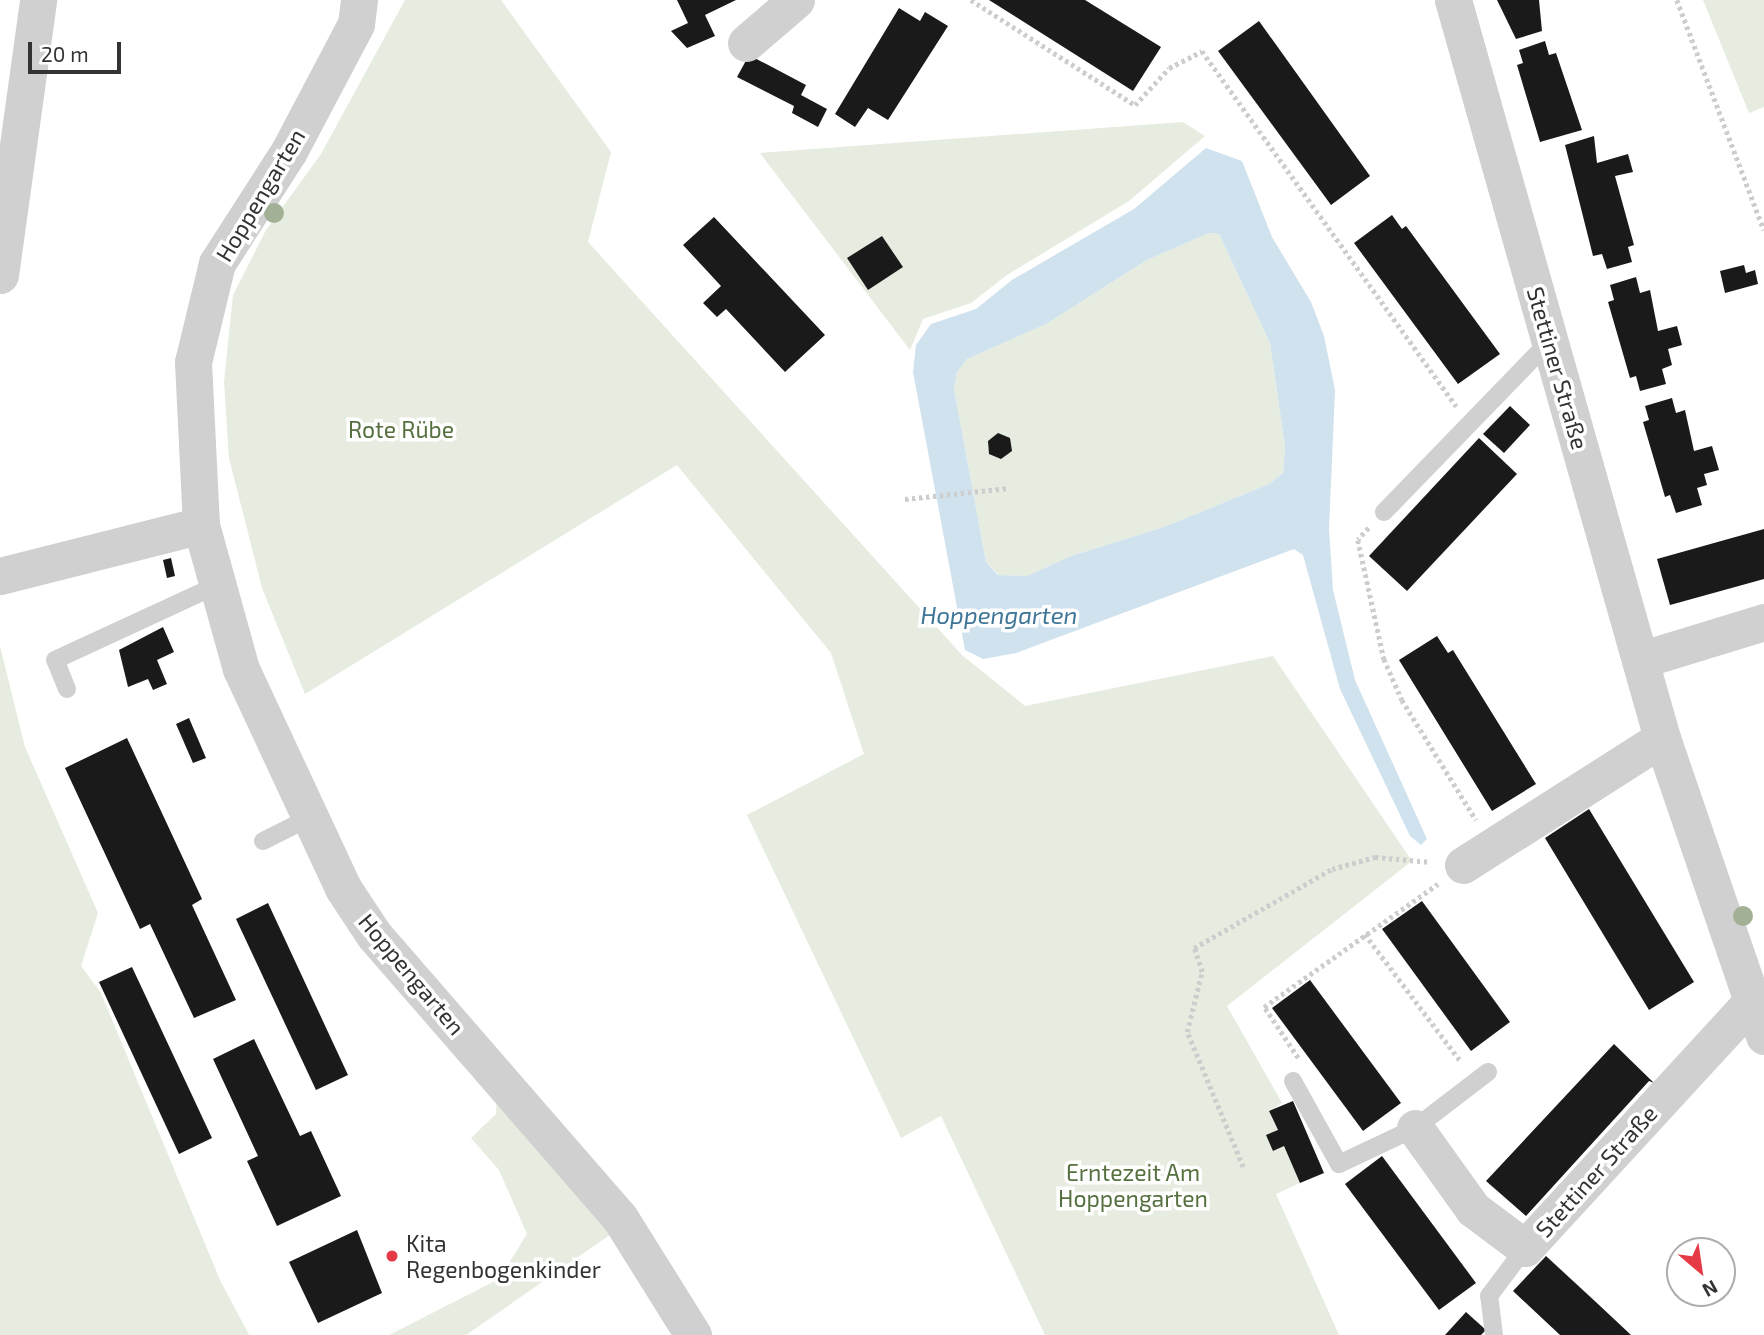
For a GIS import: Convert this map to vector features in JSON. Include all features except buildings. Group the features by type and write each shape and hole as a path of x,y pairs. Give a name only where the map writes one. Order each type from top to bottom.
{"street":[{"path":"0,275 38,0"},
{"name":"Hoppengarten","path":"359,0 356,24 289,151 217,263 192,362 201,525 241,669 307,819 374,935 620,1218 693,1335"},
{"path":"747,43 796,0"},
{"name":"Stettiner Straße","path":"1452,0 1662,738 1749,1003 1764,1036"},
{"path":"0,576 201,525"},
{"path":"1640,660 1764,622"},
{"path":"1478,856 1619,756 1662,738"},
{"name":"Stettiner Straße","path":"1415,1128 1473,1209 1525,1248 1749,1003"}],"lane":[{"path":"1384,512 1550,340"},
{"path":"67,689 55,660 217,585"},
{"path":"263,841 307,819"},
{"path":"1293,1081 1339,1164 1415,1128 1482,1076"},
{"path":"1494,1335 1489,1296 1525,1248"}],"path":[{"path":"971,0 1135,105 1169,68 1202,51 1469,424"},
{"path":"1677,0 1764,230"},
{"path":"905,499 1009,488"},
{"path":"1293,1081 1305,1068 1264,1007 1365,933 1478,856 1384,659 1358,540 1384,512"},
{"path":"1243,1167 1187,1032 1202,972 1194,948 1332,869 1376,857 1412,861"},
{"path":"1365,933 1482,1076"}],"green space":[{"path":"405,0 501,0 611,152 588,242 962,655 1025,706 1273,656 1412,861 1227,1006 1282,1103 1269,1111 1300,1183 1276,1194 1339,1335 1045,1335 941,1116 901,1138 747,815 864,754 831,653 677,465 305,694 262,588 229,458 224,382 233,295 266,230 321,154"},
{"path":"1703,0 1764,0 1764,107 1749,113"},
{"path":"1183,122 1205,136 1129,201 1007,275 971,303 923,319 910,350 760,153"},
{"path":"1209,233 1219,234 1270,343 1285,447 1283,473 1269,484 1164,527 1071,556 1027,576 999,575 986,562 954,389 957,372 967,359 1046,324 1147,260"},
{"path":"0,646 25,747 98,913 81,966 101,993 220,1280 249,1335 0,1335"},
{"path":"497,1091 614,1232 466,1335 389,1335 499,1279 527,1234 499,1170 471,1138 496,1114"}],"water":[{"name":"Hoppengarten","path":"1206,148 1242,161 1272,237 1311,302 1324,336 1335,390 1329,529 1333,590 1355,680 1427,839 1421,845 1410,836 1340,689 1303,555 1294,549 1016,653 983,659 965,650 913,372 916,345 931,324 976,309 1012,280 1134,209","holes":["1209,233 1219,234 1270,343 1285,447 1283,473 1269,484 1164,527 1071,556 1027,576 998,575 986,562 954,389 957,372 967,359 1046,324 1147,260"]}],"place":[{"name":"Kita Regenbogenkinder","path":"392,1256"}],"park label":[{"name":"Rote Rübe","path":"401,429"},
{"name":"Erntezeit Am Hoppengarten","path":"1133,1185"}]}
